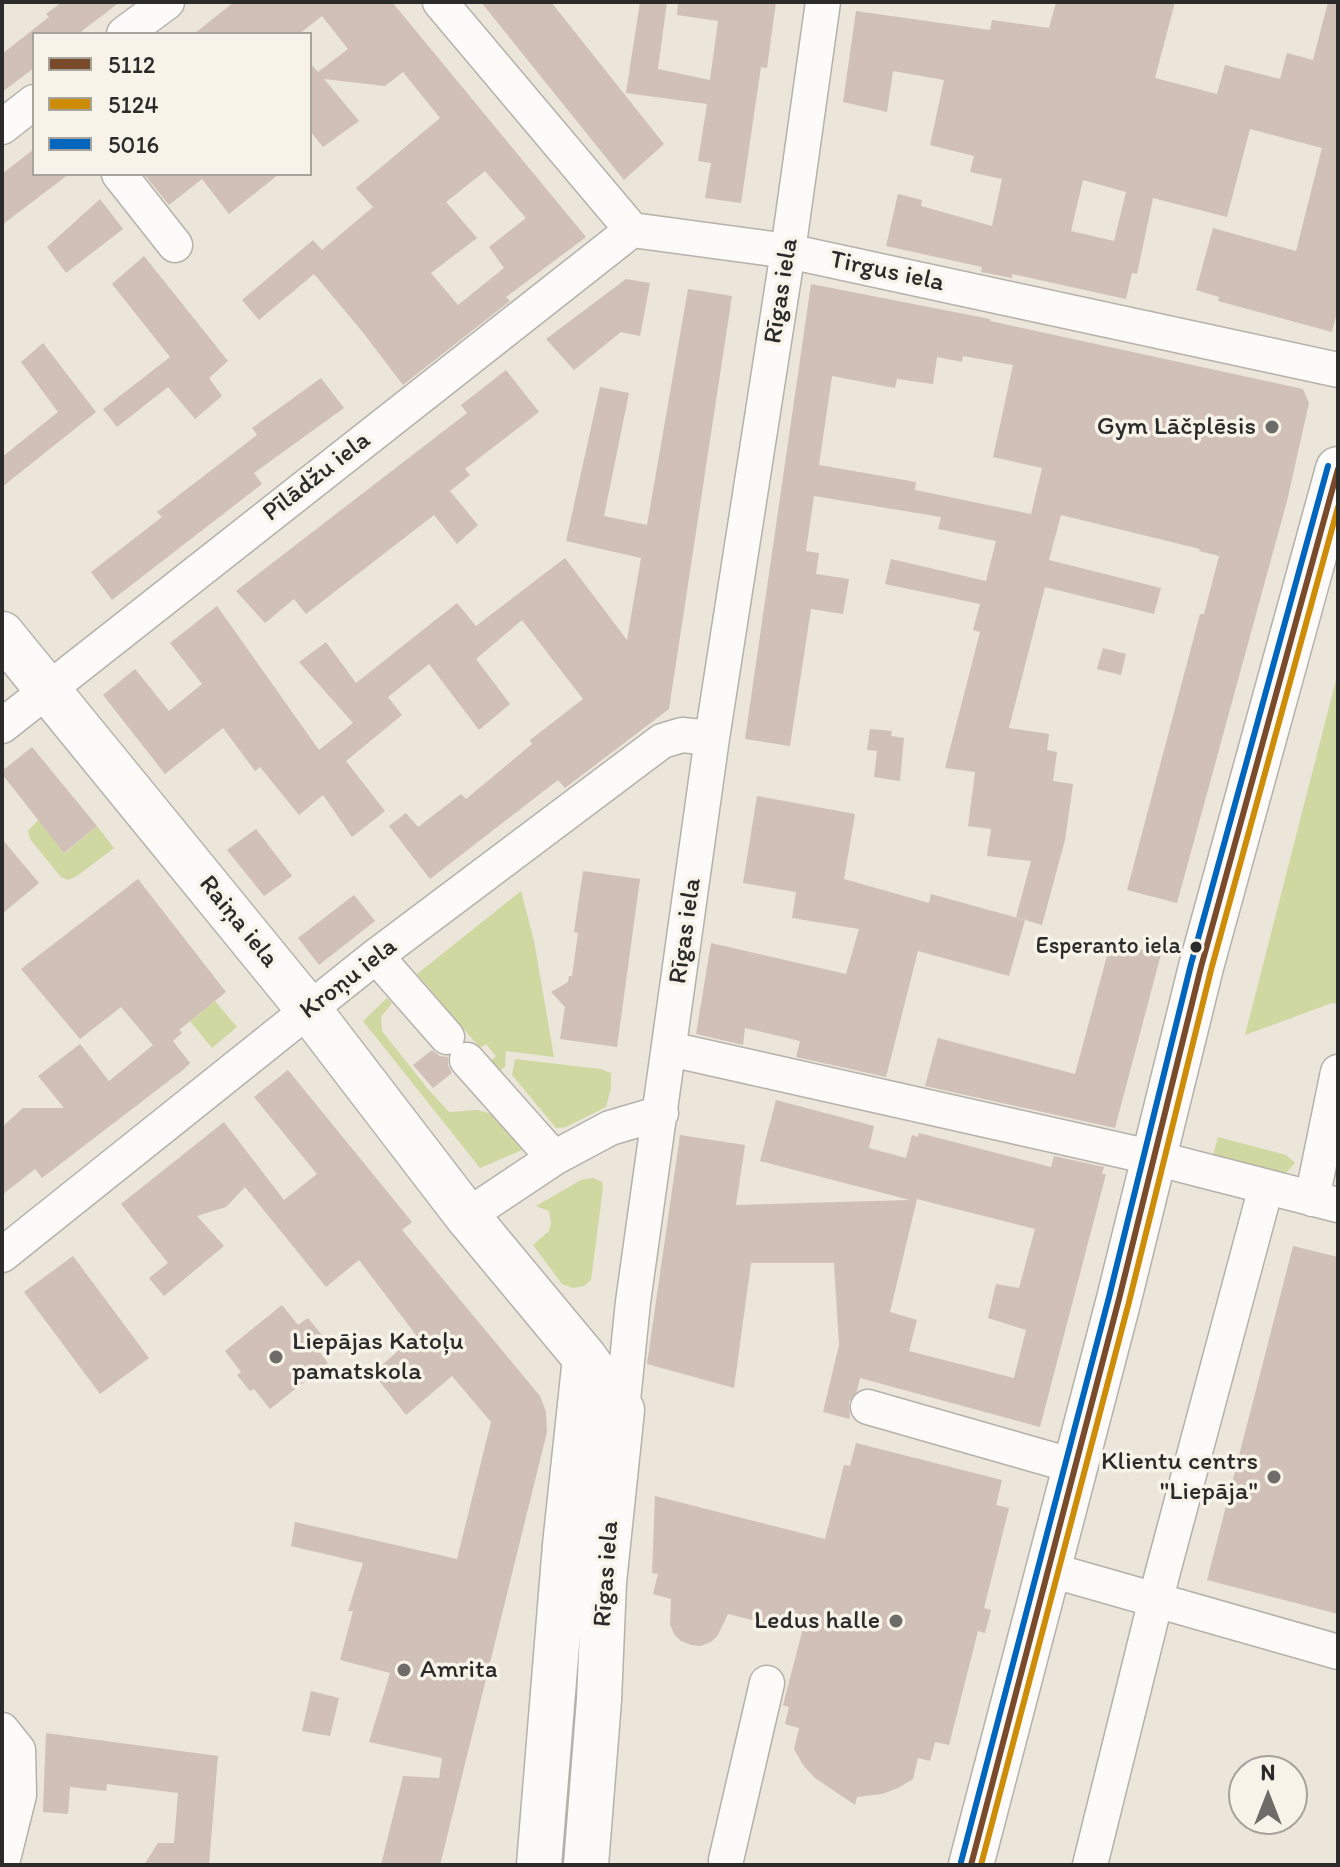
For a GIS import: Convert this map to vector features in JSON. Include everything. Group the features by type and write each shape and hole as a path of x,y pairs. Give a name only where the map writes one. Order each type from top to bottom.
{"main road":[{"path":"971,1865 1155,1158 1201,967 1338,469"},
{"name":"Raiņa iela","path":"2,634 309,1010 467,1216 585,1358 622,1410"},
{"name":"Rīgas iela","path":"539,1865 565,1545 585,1358"},
{"name":"Rīgas iela","path":"586,1865 599,1700 604,1582 622,1410"}],"street":[{"path":"127,32 167,2"},
{"path":"440,2 632,230"},
{"name":"Rīgas iela","path":"622,1410 633,1302 712,738 788,251 823,2"},
{"path":"2,127 32,104"},
{"path":"121,176 175,245"},
{"name":"Tirgus iela","path":"632,230 788,251 1338,370"},
{"name":"Pīlādžu iela","path":"2,726 632,230"},
{"name":"Kroņu iela","path":"2,1255 376,956 662,741 682,735 712,738"},
{"path":"376,956 554,1158"},
{"path":"670,1049 1155,1158 1325,1202 1338,1072"},
{"path":"467,1216 554,1158 610,1128 661,1113"},
{"path":"1090,1865 1156,1600 1266,1187"},
{"path":"868,1407 1074,1466"},
{"path":"1047,1569 1338,1652"},
{"path":"726,1860 767,1683"},
{"path":"2,1730 18,1750 19,1795 2,1863"}],"green space":[{"path":"1338,672 1338,1004 1332,1003 1245,1035"},
{"path":"39,819 65,853 97,826 114,848 68,880 61,877 30,839 28,831"},
{"path":"521,891 534,941 554,1057 506,1051 505,1067 497,1073 489,1063 496,1056 486,1044 480,1048 417,974"},
{"path":"387,998 392,1003 381,1017 382,1031 428,1089 449,1112 477,1110 492,1114 522,1150 480,1168 363,1021"},
{"path":"215,1001 237,1027 212,1048 190,1021"},
{"path":"515,1059 611,1073 606,1107 566,1127 556,1128 512,1075"},
{"path":"1218,1137 1286,1155 1295,1163 1285,1174 1213,1155"},
{"path":"593,1178 602,1182 603,1188 591,1280 584,1286 573,1288 562,1284 533,1245 549,1231 551,1223 549,1211 536,1206 581,1180"}],"building":[{"path":"62,2 120,2 81,32 32,32 32,70 2,92 2,54 49,17 46,14"},
{"path":"234,2 392,2 586,237 506,297 510,301 403,385 314,274 259,320 242,300 313,240 322,250 373,207 356,188 440,118 403,72 385,86 324,79 359,121 323,147 312,133 312,65 318,72 348,49 322,16 302,32 196,32","holes":["485,171 526,218 489,247 504,268 458,305 431,273 477,238 446,202"]},
{"path":"481,2 551,2 664,144 624,180"},
{"path":"640,2 667,2 658,69 710,80 718,21 677,15 678,2 776,2 767,68 761,67 741,203 705,198 711,163 698,161 707,104 626,93"},
{"path":"1056,2 1175,2 1155,78 1217,94 1225,65 1280,79 1287,53 1313,60 1328,2 1338,2 1338,308 1332,332 1218,301 1219,297 1196,290 1213,228 1296,251 1322,148 1250,129 1227,217 1153,198 1137,274 1132,273 1126,299 1012,274 1012,278 981,272 982,267 886,246 898,194 922,200 921,206 992,226 1002,179 970,172 974,156 930,145 944,80 893,71 887,112 843,102 856,11 990,30 992,20 1049,28","holes":["1083,180 1126,192 1114,241 1071,231"]},
{"path":"32,151 32,176 66,176 2,225 2,174"},
{"path":"146,176 276,176 229,214 202,179 169,205"},
{"path":"100,199 123,229 66,273 47,247"},
{"path":"144,256 228,361 209,378 222,396 195,419 168,387 117,427 103,409 170,357 112,284"},
{"path":"626,279 650,283 640,336 621,332 574,370 546,339"},
{"path":"811,284 990,319 1303,389 1309,403 1287,501 1177,903 1127,890 1200,614 1204,614 1219,556 1061,515 1049,560 1161,588 1154,614 1045,587 1009,728 1049,734 1047,750 1057,752 1053,781 1073,784 1065,840 1042,925 1016,917 1031,861 987,856 991,829 968,826 975,772 945,768 980,632 973,630 980,604 885,584 891,559 986,581 996,541 938,529 941,517 814,496 806,551 819,553 816,574 849,579 843,614 811,609 790,746 745,739","holes":["963,356 1013,365 993,457 1042,468 1031,514 915,490 916,482 819,465 832,376 895,388 897,379 933,384 937,357 962,362"]},
{"path":"688,289 732,296 669,709 565,788 558,780 430,879 389,826 406,813 418,827 461,794 466,799 532,744 530,740 583,699 522,620 476,659 510,704 479,730 429,664 388,697 402,715 346,761 385,811 352,837 323,795 299,815 260,767 255,771 223,728 165,774 103,695 135,669 169,711 202,684 170,643 217,606 319,750 353,723 299,662 326,642 356,683 457,603 476,626 565,558 627,640 641,558 566,541 600,387 629,393 604,516 647,525"},
{"path":"43,343 96,412 2,487 2,457 58,412 21,362"},
{"path":"506,370 539,412 465,469 470,475 450,491 478,525 457,544 434,515 306,614 294,599 265,623 236,591 467,413 461,405"},
{"path":"321,378 344,408 254,473 262,484 112,600 91,572 162,517 157,512 257,435 252,428"},
{"path":"1103,648 1126,654 1121,675 1097,669"},
{"path":"870,729 892,731 891,736 904,738 900,781 874,777 877,751 867,750"},
{"path":"32,747 97,826 64,853 2,774"},
{"path":"757,796 855,814 844,879 929,903 931,894 1025,920 1009,976 918,951 886,1077 796,1057 800,1041 745,1028 743,1045 696,1034 711,943 846,974 859,929 792,918 796,892 743,883"},
{"path":"256,829 292,876 264,896 227,850"},
{"path":"2,839 39,883 2,914"},
{"path":"583,871 640,879 617,1047 560,1039 565,1007 551,992 572,976 578,933 574,932"},
{"path":"138,879 226,992 179,1030 182,1033 173,1041 190,1063 183,1070 42,1178 35,1169 2,1195 2,1127 23,1108 64,1108 38,1076 80,1044 109,1081 153,1045 121,1007 80,1039 21,969"},
{"path":"354,895 375,921 319,965 298,938"},
{"path":"1111,941 1161,954 1115,1128 925,1086 938,1038 1075,1074"},
{"path":"432,1050 448,1057 452,1073 433,1088 413,1065"},
{"path":"288,1070 412,1222 402,1230 540,1396 546,1412 547,1432 440,1865 381,1865 403,1776 439,1778 442,1758 369,1742 390,1673 340,1660 353,1611 348,1611 363,1563 291,1546 295,1522 457,1559 491,1422 452,1376 406,1415 373,1373 416,1335 359,1260 326,1287 245,1187 226,1207 197,1216 224,1246 164,1296 149,1278 168,1263 121,1204 224,1122 284,1200 317,1174 254,1097"},
{"path":"776,1100 874,1126 869,1148 906,1158 912,1135 918,1137 919,1133 1051,1167 1054,1156 1104,1167 1102,1174 1106,1174 1040,1427 860,1378 857,1391 849,1402 850,1419 823,1412 839,1345 834,1263 751,1263 734,1388 647,1364 680,1135 745,1145 736,1205 910,1200 760,1161","holes":["917,1199 1035,1229 1019,1288 996,1284 988,1318 1026,1330 1014,1378 909,1351 917,1320 890,1312"]},
{"path":"1293,1246 1338,1257 1338,1614 1207,1580"},
{"path":"73,1256 149,1358 100,1394 24,1292"},
{"name":"Liepājas Katoļu pamatskola","path":"282,1305 298,1325 308,1318 322,1335 312,1342 328,1363 270,1409 254,1389 250,1391 237,1375 241,1372 225,1351"},
{"name":"Ledus halle","path":"856,1443 1002,1480 996,1505 1009,1508 984,1608 991,1610 985,1633 978,1631 949,1745 935,1742 930,1761 918,1758 913,1779 882,1794 857,1797 855,1805 815,1778 803,1765 794,1749 799,1728 785,1724 789,1707 783,1705 802,1632 728,1614 711,1642 701,1646 691,1645 674,1634 670,1624 671,1599 653,1594 658,1574 652,1573 655,1496 825,1539 844,1465 850,1466"},
{"path":"311,1691 339,1698 330,1736 302,1731"},
{"path":"46,1733 218,1756 209,1865 144,1865 158,1843 174,1843 178,1793 107,1784 106,1791 70,1787 68,1814 43,1812"}],"transit line":[{"name":"5016","path":"961,1862 1109,1297 1191,964 1328,466"},
{"name":"5112","path":"971,1865 1119,1299 1201,967 1338,469"},
{"name":"5124","path":"981,1865 1129,1302 1211,970 1338,507"}],"place":[{"name":"Gym Lāčplēsis","path":"1272,427"},
{"name":"Esperanto iela","path":"1196,947"},
{"name":"Liepājas Katoļu pamatskola","path":"276,1357"},
{"name":"Klientu centrs \"Liepāja\"","path":"1274,1477"},
{"name":"Ledus halle","path":"896,1621"},
{"name":"Amrita","path":"404,1670"}]}
